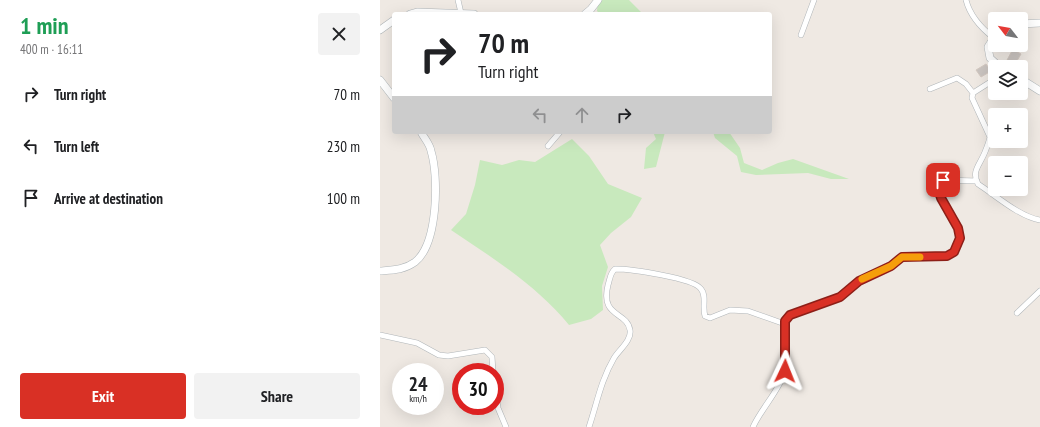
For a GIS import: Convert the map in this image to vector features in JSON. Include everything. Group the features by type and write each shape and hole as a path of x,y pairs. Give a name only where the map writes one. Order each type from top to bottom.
{"street":[{"path":"458,0 461,12"},
{"path":"587,12 598,0"},
{"path":"801,35 814,0"},
{"path":"966,0 970,13 988,34"},
{"path":"380,30 392,21"},
{"path":"1028,24 1040,23"},
{"path":"930,89 957,78 966,84 973,93 972,98 990,137 985,153 975,170 974,177 978,184 1024,215 1040,220"},
{"path":"380,80 392,95"},
{"path":"973,93 988,83"},
{"path":"1028,83 1040,91"},
{"path":"380,271 403,269 416,261 426,248 433,225 436,186 431,150 422,134"},
{"path":"548,146 558,134"},
{"path":"589,427 600,386 607,370 627,342 631,332 629,326 607,304 606,295 611,272 615,269 659,274 695,284 702,289 703,310 705,316 710,318 730,310 748,311 782,323 794,312 830,302 840,297 859,281 891,266 902,257 947,256 954,252 960,238 958,228 941,198 938,189 940,182 943,180 977,181"},
{"path":"1017,313 1040,291"},
{"path":"752,427 760,412 775,391 785,371 785,321"},
{"path":"380,335 417,343 439,355 448,356 485,350 492,357 492,363"},
{"path":"501,415 506,427"}],"green space":[{"path":"598,0 629,0 641,12 598,12"},
{"path":"654,134 664,134 656,167 644,169 646,148 656,139"},
{"path":"714,134 730,134 740,148 744,163 762,170 778,163 793,159 849,179 831,179 808,173 756,175 741,172 737,156 715,138"},
{"path":"572,139 589,156 608,184 642,198 631,217 611,233 600,245 608,267 602,286 603,310 591,319 569,325 529,285 451,230 466,214 475,185 480,160 502,165 519,160 535,162"}],"building":[{"path":"1011,52 1018,52 1021,54 1018,60 1007,60"},
{"path":"986,64 988,67 988,73 981,77 976,70"}],"slow traffic":[{"path":"862,279 891,266 902,257 920,257"}],"route":[{"path":"785,371 785,321 794,312 830,302 840,297 859,281 891,266 902,257 947,256 954,252 960,238 958,228 941,198 938,189 940,182 943,180"}]}
